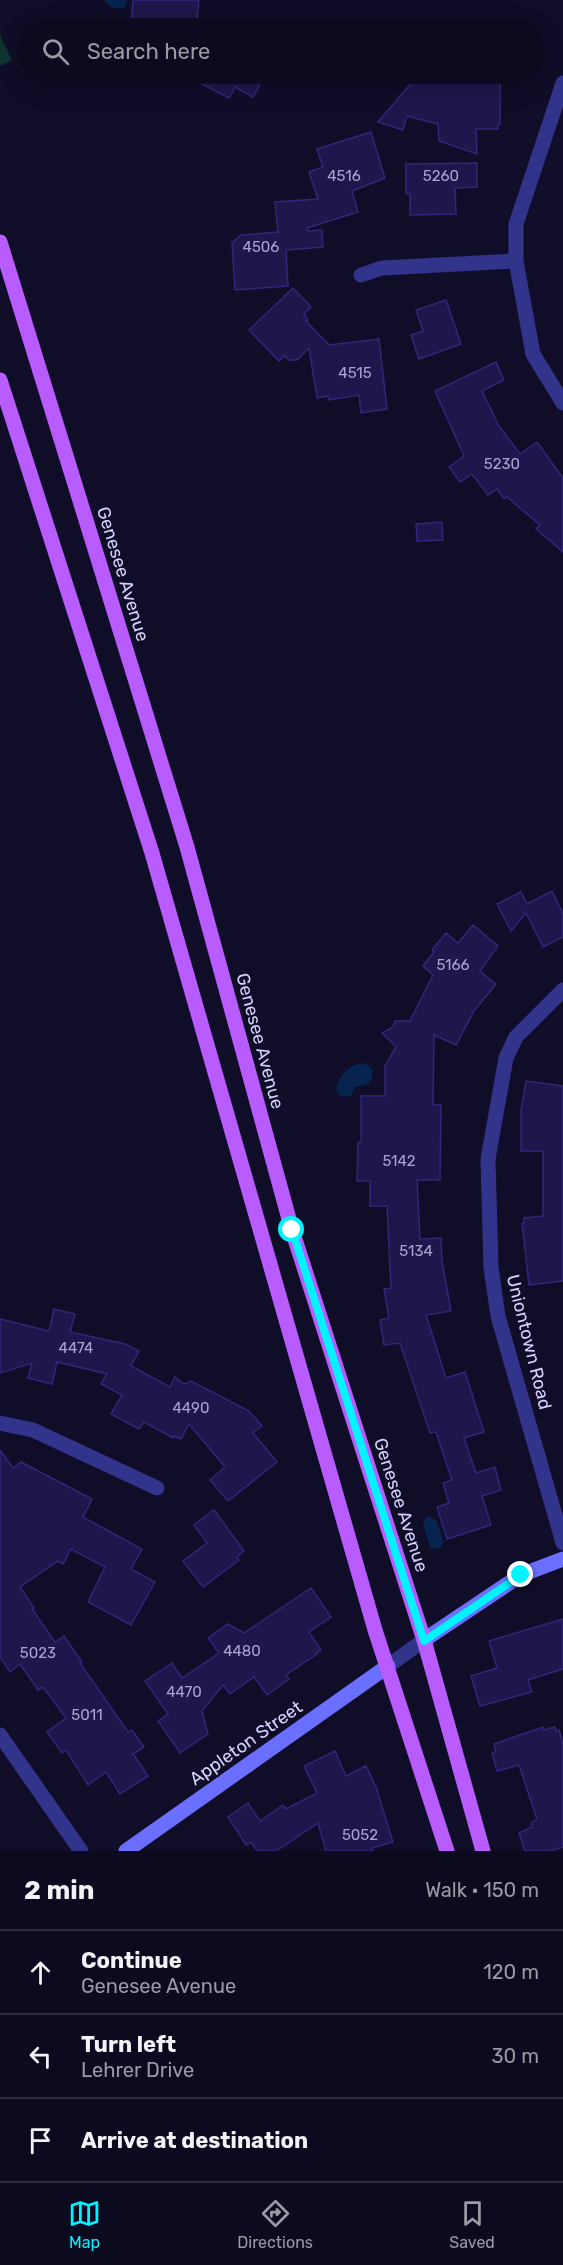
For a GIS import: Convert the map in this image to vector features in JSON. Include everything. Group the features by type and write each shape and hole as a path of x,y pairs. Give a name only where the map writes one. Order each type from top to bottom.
{"main road":[{"name":"Genesee Avenue","path":"0,242 187,848 292,1230 424,1641 483,1851"},
{"path":"0,380 152,853 375,1630 447,1851"}],"street":[{"path":"563,82 516,224 516,261 533,354 563,402"},
{"path":"361,275 382,268 516,261"},
{"name":"Uniontown Road","path":"563,990 516,1037 506,1058 488,1159 490,1268 498,1316 563,1543"},
{"path":"0,1423 33,1430 157,1488"},
{"path":"388,1666 521,1575 563,1559"},
{"name":"Appleton Street","path":"126,1851 388,1666"},
{"path":"0,1735 81,1851"}],"green space":[{"path":"0,35 12,60 0,66"}],"water":[{"path":"105,0 127,0 125,7 121,9 111,7"},
{"path":"365,1063 373,1070 372,1080 368,1084 355,1087 351,1096 343,1097 338,1094 338,1082 342,1075 348,1069"},
{"path":"427,1516 436,1520 444,1542 440,1548 430,1547 423,1525"}],"building":[{"path":"133,0 199,0 197,18 132,18"},
{"path":"202,84 260,84 253,97 235,87 229,98"},
{"path":"410,84 500,84 500,124 498,124 498,129 476,129 477,154 439,141 438,124 407,116 403,130 378,122"},
{"path":"371,132 385,178 352,191 358,212 307,228 308,231 322,230 323,247 286,250 288,286 235,290 232,243 241,235 278,232 275,202 318,199 309,172 323,167 317,149"},
{"path":"477,163 477,187 455,188 456,214 410,215 410,194 406,194 406,164"},
{"path":"293,288 311,307 304,314 308,320 306,321 329,345 379,339 387,409 361,413 359,395 329,400 328,396 317,398 309,348 297,360 289,360 285,356 279,361 249,330"},
{"path":"446,300 461,344 419,359 411,335 423,331 416,310"},
{"path":"496,362 504,380 482,391 499,426 520,454 537,442 563,478 563,552 536,529 540,525 507,497 504,499 497,489 488,495 472,474 460,482 449,467 464,456 435,391"},
{"path":"442,522 443,540 417,541 416,524"},
{"path":"552,891 563,914 563,937 543,947 526,913 511,931 497,904 521,892 527,904"},
{"path":"473,925 498,946 480,971 496,984 474,1011 456,1045 434,1035 433,1105 441,1105 440,1180 417,1180 420,1239 441,1238 442,1261 451,1311 426,1315 446,1378 465,1372 484,1432 464,1438 476,1473 495,1467 501,1490 482,1496 491,1525 447,1539 437,1507 449,1503 443,1483 452,1480 436,1432 430,1433 400,1343 384,1345 380,1320 389,1318 384,1289 391,1288 387,1206 370,1206 370,1181 357,1181 358,1142 361,1142 361,1096 385,1096 385,1066 396,1047 382,1033 393,1027 395,1021 410,1021 433,975 423,966 446,933 458,943"},
{"path":"526,1081 563,1086 563,1281 529,1285 522,1223 524,1223 524,1218 543,1216 543,1151 521,1151 521,1110"},
{"path":"54,1309 75,1314 70,1332 125,1344 139,1351 131,1366 170,1387 175,1377 184,1384 191,1381 249,1411 262,1426 253,1433 277,1462 228,1501 210,1480 225,1467 189,1424 181,1439 174,1436 173,1438 144,1422 139,1429 111,1414 122,1395 101,1384 107,1374 57,1362 52,1384 28,1378 32,1363 0,1373 0,1319 49,1331"},
{"path":"0,1450 13,1468 21,1462 92,1499 83,1517 142,1549 131,1569 155,1582 131,1625 88,1602 105,1567 71,1549 63,1564 58,1561 20,1587 55,1642 64,1636 128,1732 132,1730 144,1747 133,1754 148,1776 120,1794 106,1772 88,1785 66,1750 62,1753 47,1732 66,1718 43,1687 38,1690 20,1664 10,1672 0,1657"},
{"path":"214,1510 244,1551 237,1557 239,1560 203,1587 183,1561 207,1543 194,1525"},
{"path":"311,1588 331,1617 309,1632 321,1650 286,1675 289,1679 267,1695 254,1677 230,1694 223,1685 202,1711 208,1734 180,1753 158,1721 168,1714 145,1681 172,1663 182,1678 219,1653 208,1638 228,1624 244,1633"},
{"path":"563,1619 563,1669 528,1680 532,1692 480,1706 471,1676 497,1668 489,1641"},
{"path":"543,1727 543,1730 555,1727 556,1731 559,1730 563,1744 563,1847 550,1851 525,1851 519,1833 532,1827 531,1823 537,1819 519,1765 497,1771 492,1753 496,1752 494,1744"},
{"path":"335,1751 346,1776 366,1766 376,1787 393,1842 372,1848 373,1851 326,1851 318,1823 276,1851 257,1851 251,1842 246,1845 228,1817 248,1803 260,1821 283,1805 286,1809 317,1793 304,1766"}],"route":[{"path":"292,1230 424,1641 521,1575"}]}
